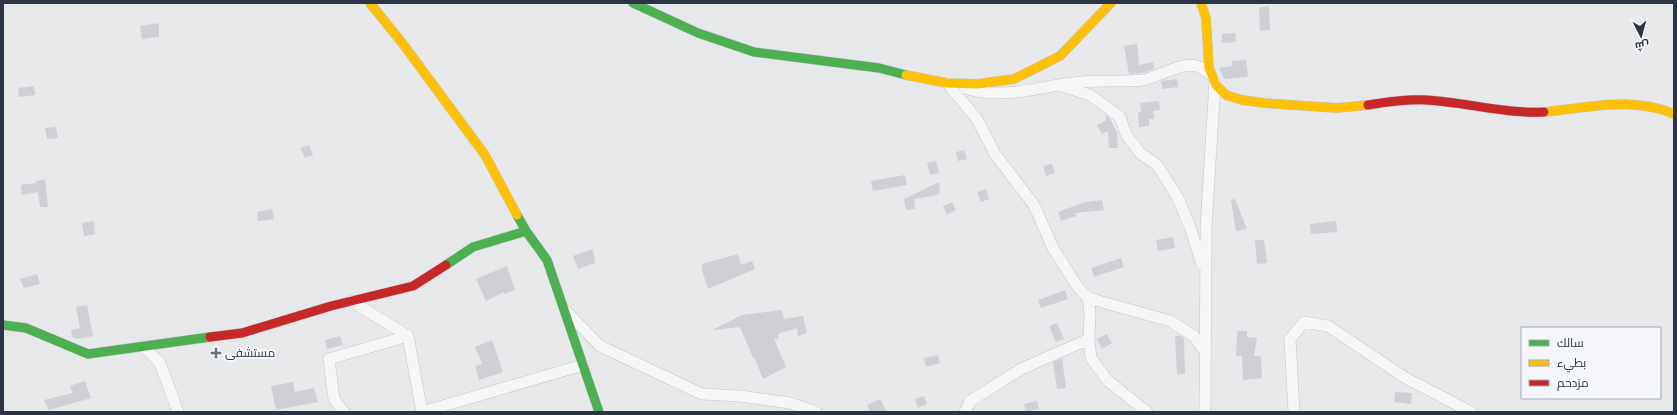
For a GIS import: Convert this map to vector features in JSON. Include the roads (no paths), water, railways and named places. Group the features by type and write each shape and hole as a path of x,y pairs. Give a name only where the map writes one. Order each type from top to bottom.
{"street":[{"path":"370,3 403,44 485,155 526,232 547,260 599,412"},
{"path":"633,3 698,33 754,52 879,68 914,77 947,83 975,92 1004,94 1034,91 1060,85 1083,82 1145,80 1185,66 1196,66 1206,70 1219,88 1231,97 1268,104 1352,107 1382,102 1424,100 1464,103 1498,110 1529,112 1631,103 1664,109 1674,114"},
{"path":"947,83 977,84 1014,79 1032,71 1060,56 1111,3"},
{"path":"1204,6 1209,68 1213,79 1206,227 1206,412"},
{"path":"947,83 976,119 995,154 1034,206 1053,248 1078,286 1088,298 1090,313 1089,339 1091,358 1107,380 1147,412"},
{"path":"1060,85 1090,95 1120,117 1126,134 1140,153 1157,165 1177,196 1206,275"},
{"path":"3,326 26,328 88,354 242,333 351,301 413,286 473,247 526,232"},
{"path":"1088,298 1170,321 1194,336 1206,353"},
{"path":"351,301 408,336 422,412 583,365"},
{"path":"563,308 600,346 702,394 740,396 790,403 816,412"},
{"path":"1294,412 1290,339 1304,322 1328,326 1404,377 1471,412"},
{"path":"344,412 334,399 329,359 408,336"},
{"path":"965,412 970,401 1021,369 1089,339"},
{"path":"144,347 160,364 178,412"}],"place":[{"name":"مستشفى","path":"216,353"}]}
